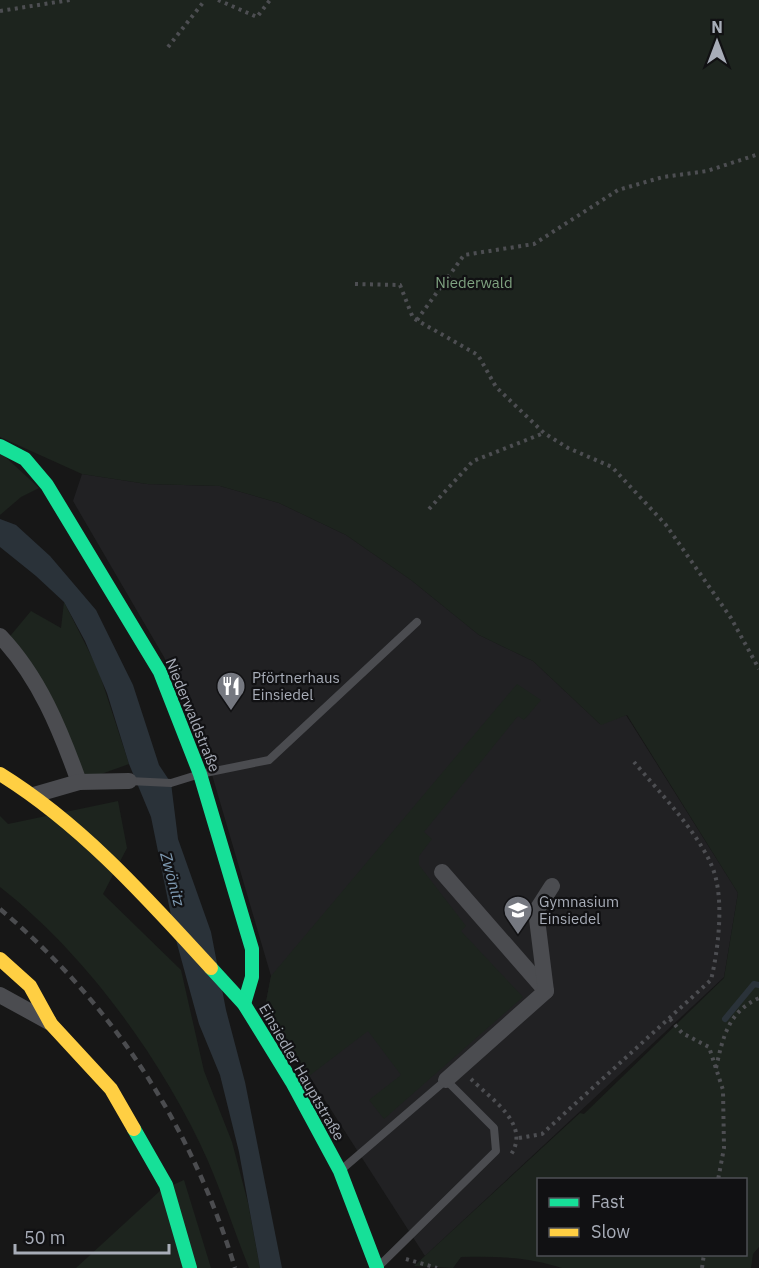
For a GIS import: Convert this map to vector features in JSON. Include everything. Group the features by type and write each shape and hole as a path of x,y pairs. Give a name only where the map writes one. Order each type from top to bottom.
{"street":[{"name":"Niederwaldstraße","path":"0,446 25,459 47,485 123,607 160,672 200,774 252,949 252,980 244,1004"},
{"path":"0,636 22,662 58,723 79,782"},
{"name":"Einsiedler Hauptstraße","path":"0,774 34,795 142,893 244,1004 292,1082 340,1171 377,1268"},
{"path":"34,795 79,782 129,782"},
{"path":"442,872 546,991"},
{"path":"546,991 536,911 552,886"},
{"path":"0,959 30,986 51,1024 111,1089 166,1185 190,1268"},
{"path":"446,1080 546,991"},
{"path":"0,995 51,1024"}],"lane":[{"path":"129,782 171,783 200,774 269,760 417,622"},
{"path":"340,1171 446,1080 494,1128 496,1151 377,1268"}],"path":[{"path":"0,11 70,0"},
{"path":"168,47 204,0"},
{"path":"218,0 257,17 270,0"},
{"path":"417,320 464,255 534,244 618,190 663,177 707,171 759,154"},
{"path":"355,284 400,285 413,318 478,355 496,387 544,433 568,448 612,467 666,525 731,618 759,669"},
{"path":"429,509 473,461 544,433"},
{"path":"519,1138 543,1134 711,980 719,949 716,879 703,847 634,762"},
{"path":"716,1069 725,1030 746,1004 759,998"},
{"path":"670,1019 682,1033 709,1047 723,1090 724,1148 717,1178"},
{"path":"390,1255 437,1268"}],"shaded area":[{"path":"82,474 147,484 220,486 279,503 346,535 411,580 479,635 533,661 600,724 626,715 738,893 724,977 425,1256 265,1007 271,976 208,761 164,657 73,501"}],"green space":[{"name":"Niederwald","path":"0,0 759,0 759,1247 753,1254 751,1268 562,1268 525,1259 487,1257 461,1257 453,1268 414,1266 580,1113 584,1114 724,978 738,893 627,715 601,725 533,661 479,635 411,580 346,535 279,503 220,486 147,484 82,474 0,437"},
{"path":"0,452 39,488 21,497 0,515"},
{"path":"64,602 98,669 129,764 79,782 6,641 31,611 61,628"},
{"path":"517,684 541,700 524,720 518,716 424,832 432,839 419,856 419,865 466,926 461,931 523,997 384,1119 369,1100 401,1075 368,1031 309,1076 265,1007 271,976"},
{"path":"118,801 127,848 103,894 181,970 204,1071 232,1142 248,1203 260,1268 249,1268 208,1161 190,1124 146,1048 120,1012 63,944 0,887 0,816 8,824"},
{"path":"184,1180 211,1268 76,1268 161,1190"}],"water":[{"name":"Zwönitz","path":"0,519 16,525 50,556 96,610 133,685 159,765 171,783 178,839 211,932 226,1010 245,1082 282,1268 260,1268 239,1152 220,1075 199,1024 176,940 151,817 129,764 107,693 85,641 64,602 0,547"}],"waterway":[{"path":"725,1019 754,984 759,985"}],"railway":[{"path":"0,909 41,946 78,985 113,1027 144,1071 172,1117 196,1166 235,1268"}],"traffic: fast":[{"path":"0,446 25,459 47,485 160,672 200,774 252,949 252,977 244,1004"},
{"path":"211,968 244,1004 292,1082 340,1171 377,1268"},
{"path":"134,1129 166,1185 190,1268"}],"traffic: slow":[{"path":"0,774 30,794 85,839 137,889 211,968"},
{"path":"0,959 30,986 51,1024 111,1089 134,1129"}],"place":[{"name":"Pförtnerhaus Einsiedel","path":"231,712"},
{"name":"Gymnasium Einsiedel","path":"518,936"}]}
